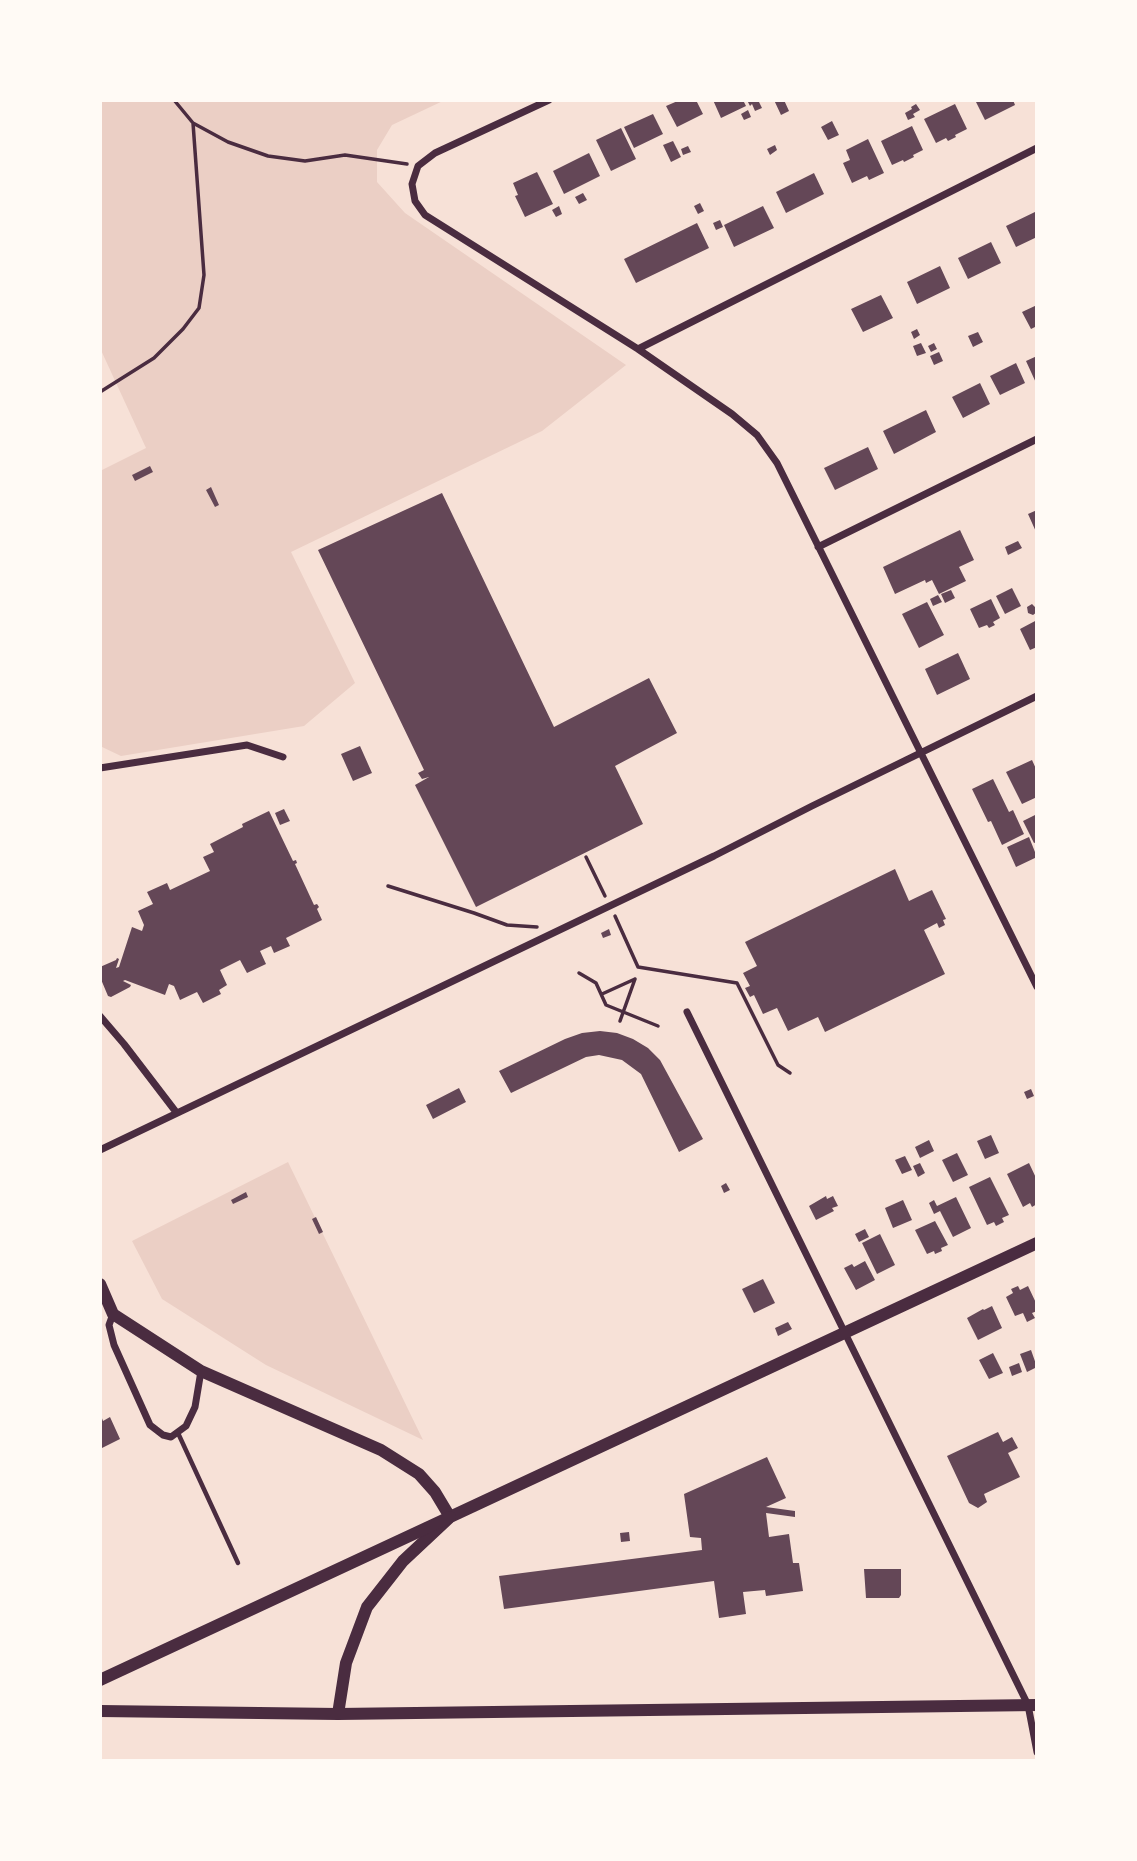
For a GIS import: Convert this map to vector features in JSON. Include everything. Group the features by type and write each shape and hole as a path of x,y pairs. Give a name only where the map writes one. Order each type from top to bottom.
{"street":[{"path":"549,100 435,153 418,166 412,184 415,201 425,215 638,349 732,414 757,435 777,463 1037,987"},
{"path":"638,349 1037,148"},
{"path":"818,547 1037,439"},
{"path":"100,1150 714,856 1037,695"},
{"path":"100,768 247,745 283,757"},
{"path":"687,1012 845,1335 1033,1705 1037,1752"},
{"path":"100,1016 176,1112"},
{"path":"100,1680 845,1335 1037,1243"},
{"path":"100,1284 113,1314 201,1371 381,1450 419,1474 435,1492 450,1517"},
{"path":"113,1314 109,1325 114,1345 150,1425 163,1435 170,1437 186,1426 195,1407 201,1371"},
{"path":"338,1714 346,1663 367,1607 403,1561 450,1517"},
{"path":"100,1711 338,1714 1033,1705"}],"lane":[{"path":"178,1433 238,1563"}],"path":[{"path":"174,100 193,123 228,142 268,156 304,161 345,155 418,166"},
{"path":"100,391 154,358 184,329 199,308 204,275 193,123"},
{"path":"586,857 638,967 737,984 778,1065 790,1073"},
{"path":"388,886 508,925 564,928"},
{"path":"579,973 596,983 606,1005 658,1026"},
{"path":"601,994 635,979 621,1021"}],"shaded area":[{"path":"100,100 445,100 392,125 377,150 377,182 405,213 626,365 542,431 291,552 355,683 304,726 121,756 100,746 100,471 146,448 100,348"},
{"path":"288,1162 423,1440 266,1365 162,1299 132,1241"}],"building":[{"path":"680,100 696,100 703,114 677,127 666,106"},
{"path":"713,100 743,100 746,106 721,118"},
{"path":"747,100 758,100 762,108 755,111"},
{"path":"774,100 784,100 789,111 781,115"},
{"path":"975,100 1013,100 1015,105 985,120"},
{"path":"916,104 920,110 913,114 915,117 908,120 905,113"},
{"path":"955,104 967,129 948,141 946,138 936,143 924,119"},
{"path":"748,110 751,117 744,120 741,114"},
{"path":"653,114 663,134 634,148 624,127"},
{"path":"832,121 839,135 828,140 821,127"},
{"path":"912,126 923,150 904,162 903,160 892,165 881,141"},
{"path":"621,128 636,159 611,171 596,140"},
{"path":"868,139 884,173 869,180 867,176 852,183 843,163 850,160 846,150"},
{"path":"673,141 681,157 671,162 663,145"},
{"path":"775,145 777,150 770,155 767,149"},
{"path":"688,146 691,152 683,155 681,149"},
{"path":"589,153 600,176 564,194 553,171"},
{"path":"537,172 553,204 525,217 515,196 518,195 513,183"},
{"path":"814,173 824,194 786,213 776,192"},
{"path":"583,193 587,200 579,204 575,197"},
{"path":"700,203 704,211 698,214 694,206"},
{"path":"559,206 562,214 556,217 552,210"},
{"path":"763,206 774,228 734,247 724,225"},
{"path":"1037,211 1037,237 1016,247 1006,226"},
{"path":"720,220 723,227 716,230 713,223"},
{"path":"697,223 709,248 636,283 624,259"},
{"path":"991,242 1001,263 968,279 958,258"},
{"path":"940,266 950,288 917,304 907,282"},
{"path":"881,295 893,318 863,332 851,309"},
{"path":"1037,305 1037,326 1031,329 1022,312"},
{"path":"917,329 920,335 914,339 911,332"},
{"path":"978,332 983,342 973,347 968,336"},
{"path":"921,343 926,353 917,356 913,346"},
{"path":"934,343 937,349 931,352 928,346"},
{"path":"939,352 943,361 934,365 930,356"},
{"path":"1037,356 1037,385 1026,361"},
{"path":"1016,363 1025,383 1000,395 990,376"},
{"path":"980,383 990,404 963,418 952,397"},
{"path":"926,410 936,432 894,454 883,431"},
{"path":"868,447 878,469 835,490 824,468"},
{"path":"150,466 153,472 135,481 132,475"},
{"path":"211,487 219,505 215,507 206,490"},
{"path":"442,493 554,727 649,678 677,733 615,766 643,824 476,907 415,785 429,777 422,779 418,773 424,770 318,550"},
{"path":"1037,510 1037,534 1028,514"},
{"path":"960,530 974,560 959,567 966,581 939,594 932,580 926,583 925,580 895,594 883,567"},
{"path":"1018,541 1022,548 1008,555 1005,547"},
{"path":"1012,588 1021,606 1005,614 996,596"},
{"path":"951,590 955,598 945,603 941,594"},
{"path":"938,595 942,602 933,606 930,599"},
{"path":"991,599 1000,618 989,628 987,625 979,628 970,609"},
{"path":"927,602 944,635 919,648 902,614"},
{"path":"1032,604 1037,609 1033,615 1028,613 1027,607"},
{"path":"1037,620 1037,647 1030,650 1020,629"},
{"path":"958,653 970,679 937,695 925,669"},
{"path":"360,746 372,773 353,781 341,754"},
{"path":"1032,760 1037,771 1037,797 1022,804 1006,772"},
{"path":"993,779 1009,812 1013,810 1024,834 1002,845 972,789"},
{"path":"284,809 290,821 280,825 275,813"},
{"path":"269,811 293,861 296,860 295,864 314,905 319,907 317,909 322,920 286,938 290,946 274,953 271,946 260,951 266,964 247,973 240,960 220,970 227,985 219,990 221,994 203,1003 197,992 180,1000 174,986 169,984 165,995 125,980 123,981 131,985 130,987 108,996 100,977 100,967 117,958 116,968 119,967 132,927 142,931 144,925 138,911 153,904 147,892 167,883 170,890 210,871 203,857 214,852 210,844"},
{"path":"1037,814 1037,842 1034,843 1023,821"},
{"path":"1029,837 1037,857 1016,867 1007,847"},
{"path":"895,869 909,901 932,890 946,919 943,920 945,925 939,928 937,923 924,930 945,974 825,1032 818,1017 788,1031 777,1008 763,1014 754,995 750,997 745,988 750,986 743,973 757,966 745,942"},
{"path":"609,929 611,935 603,938 601,933"},
{"path":"600,1031 633,1039 648,1048 660,1060 703,1139 679,1152 641,1074 622,1060 599,1055 586,1057 511,1093 499,1071 565,1039"},
{"path":"459,1088 466,1102 433,1119 426,1105"},
{"path":"1031,1089 1034,1096 1027,1099 1024,1092"},
{"path":"991,1135 999,1153 985,1159 977,1141"},
{"path":"929,1140 934,1151 920,1158 915,1147"},
{"path":"957,1153 968,1175 953,1182 942,1160"},
{"path":"905,1156 912,1170 902,1174 895,1160"},
{"path":"920,1163 925,1173 918,1177 913,1166"},
{"path":"1029,1163 1037,1180 1037,1204 1032,1207 1030,1203 1023,1207 1007,1174"},
{"path":"990,1177 1009,1215 1002,1218 1004,1222 996,1226 994,1222 987,1225 969,1187"},
{"path":"726,1183 730,1190 724,1193 721,1186"},
{"path":"246,1192 248,1197 233,1204 231,1200"},
{"path":"826,1196 827,1199 833,1196 838,1206 816,1220 809,1206"},
{"path":"956,1197 971,1228 953,1237 940,1211 934,1214 929,1203 934,1200 937,1206"},
{"path":"903,1200 912,1220 893,1228 885,1208"},
{"path":"316,1217 323,1232 319,1234 312,1219"},
{"path":"935,1221 948,1245 935,1254 934,1251 927,1254 915,1230"},
{"path":"865,1229 869,1237 859,1242 855,1234"},
{"path":"880,1234 895,1265 877,1274 862,1243"},
{"path":"865,1261 875,1280 856,1290 844,1268 852,1264 854,1267"},
{"path":"763,1279 775,1303 754,1313 742,1289"},
{"path":"1018,1286 1020,1290 1028,1286 1037,1305 1037,1311 1032,1313 1035,1318 1027,1322 1023,1313 1015,1316 1006,1297 1013,1293 1011,1289"},
{"path":"992,1306 1002,1328 978,1340 967,1318"},
{"path":"788,1322 792,1329 778,1336 775,1328"},
{"path":"1031,1350 1037,1367 1027,1372 1020,1354"},
{"path":"993,1353 1003,1373 989,1379 979,1360"},
{"path":"1019,1363 1022,1372 1012,1376 1009,1367"},
{"path":"100,1413 103,1421 110,1417 120,1439 100,1449"},
{"path":"998,1432 1003,1442 1012,1437 1018,1448 1008,1453 1020,1477 984,1494 987,1502 978,1508 969,1503 947,1456"},
{"path":"767,1457 786,1498 766,1507 795,1511 795,1517 766,1513 769,1537 789,1534 793,1563 799,1563 803,1591 766,1596 765,1590 743,1592 746,1614 719,1618 714,1581 504,1609 499,1576 702,1550 701,1538 690,1537 684,1494"},
{"path":"629,1532 630,1541 621,1542 620,1533"},
{"path":"864,1569 901,1569 899,1598 866,1598"}]}
